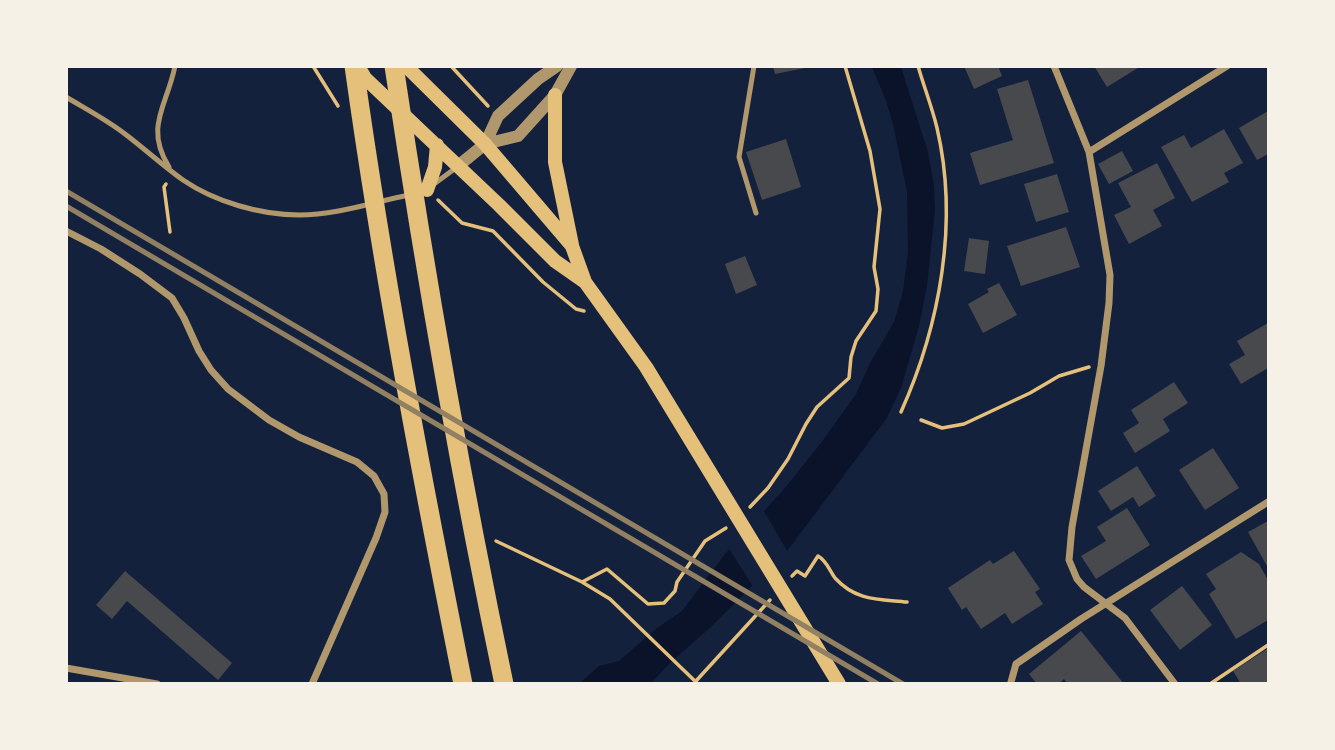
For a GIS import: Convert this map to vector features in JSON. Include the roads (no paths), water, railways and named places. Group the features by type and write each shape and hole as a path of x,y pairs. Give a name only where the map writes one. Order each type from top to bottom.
{"highway":[{"path":"356,66 366,154 410,413 463,684"},
{"path":"394,66 467,504 504,684"}],"main road":[{"path":"356,66 365,78 555,261 585,282"},
{"path":"406,66 485,144 572,246"},
{"path":"555,95 555,162 572,246 585,282 646,367 839,684"},
{"path":"427,190 435,167 437,145"}],"street":[{"path":"485,144 498,116 537,79 557,66"},
{"path":"458,166 485,144 518,136 555,95 570,66"},
{"path":"1054,66 1089,152 1110,275 1101,366 1068,553 1070,567 1084,587 1125,618 1175,684"},
{"path":"1089,152 1227,66"},
{"path":"66,230 140,274 172,299 184,318 198,351 228,389 269,420 299,437 357,462 374,476 384,494 385,512 376,538 312,684"},
{"path":"1012,683 1016,664 1081,619 1269,502"},
{"path":"66,668 157,684"}],"lane":[{"path":"172,173 160,149 158,125 175,66"},
{"path":"754,66 739,157 756,213"},
{"path":"66,97 124,133 193,187 256,210 289,215 325,213 427,190 458,166"}],"water":[{"path":"872,67 901,67 928,152 934,185 935,211 927,286 919,326 901,388 887,418 788,550 651,683 579,684 599,666 619,661 657,628 682,611 725,554 784,489 821,443 856,394 894,322 903,291 908,252 907,192 893,124"}],"railway":[{"path":"66,191 903,684"},
{"path":"66,206 878,684"}]}
